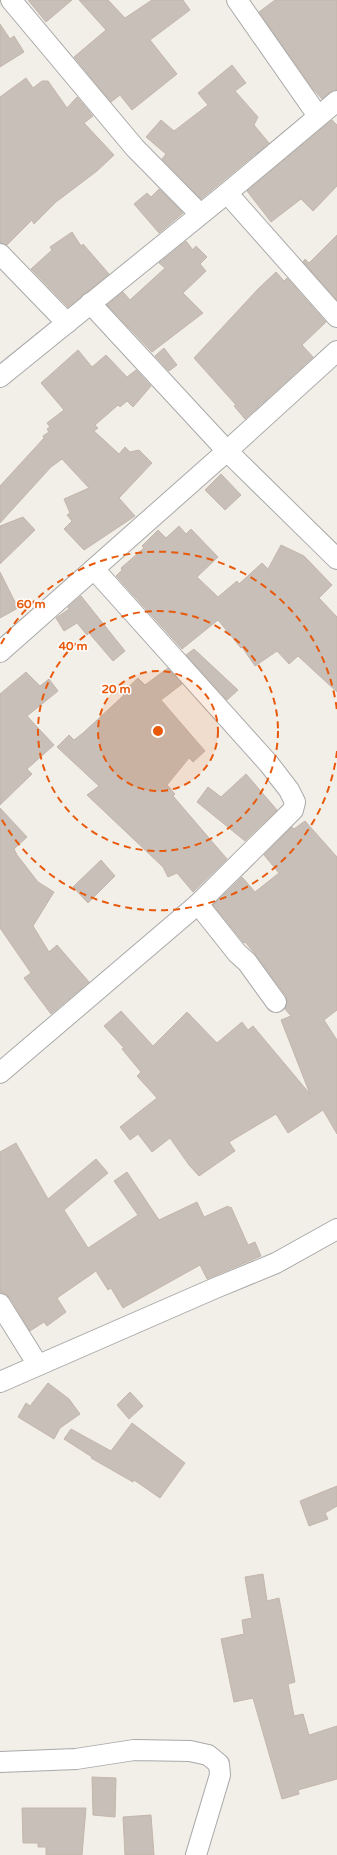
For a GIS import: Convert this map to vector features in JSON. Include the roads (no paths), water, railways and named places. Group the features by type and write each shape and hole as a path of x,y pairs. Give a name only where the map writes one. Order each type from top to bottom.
{"street":[{"path":"10,0 135,148 200,214"},
{"path":"237,0 318,116"},
{"path":"0,377 337,101"},
{"path":"226,193 337,317"},
{"path":"0,254 67,323"},
{"path":"90,303 146,362 158,379 227,451 337,559"},
{"path":"0,652 227,451 337,351"},
{"path":"0,1073 198,904 293,810 295,802 289,790 269,764 94,568"},
{"path":"198,904 237,953 247,962 276,1002"},
{"path":"0,1382 276,1263 337,1229"},
{"path":"0,1304 38,1365"},
{"path":"0,1762 76,1759 134,1750 190,1751 208,1755 219,1764 220,1775 196,1855"}]}
